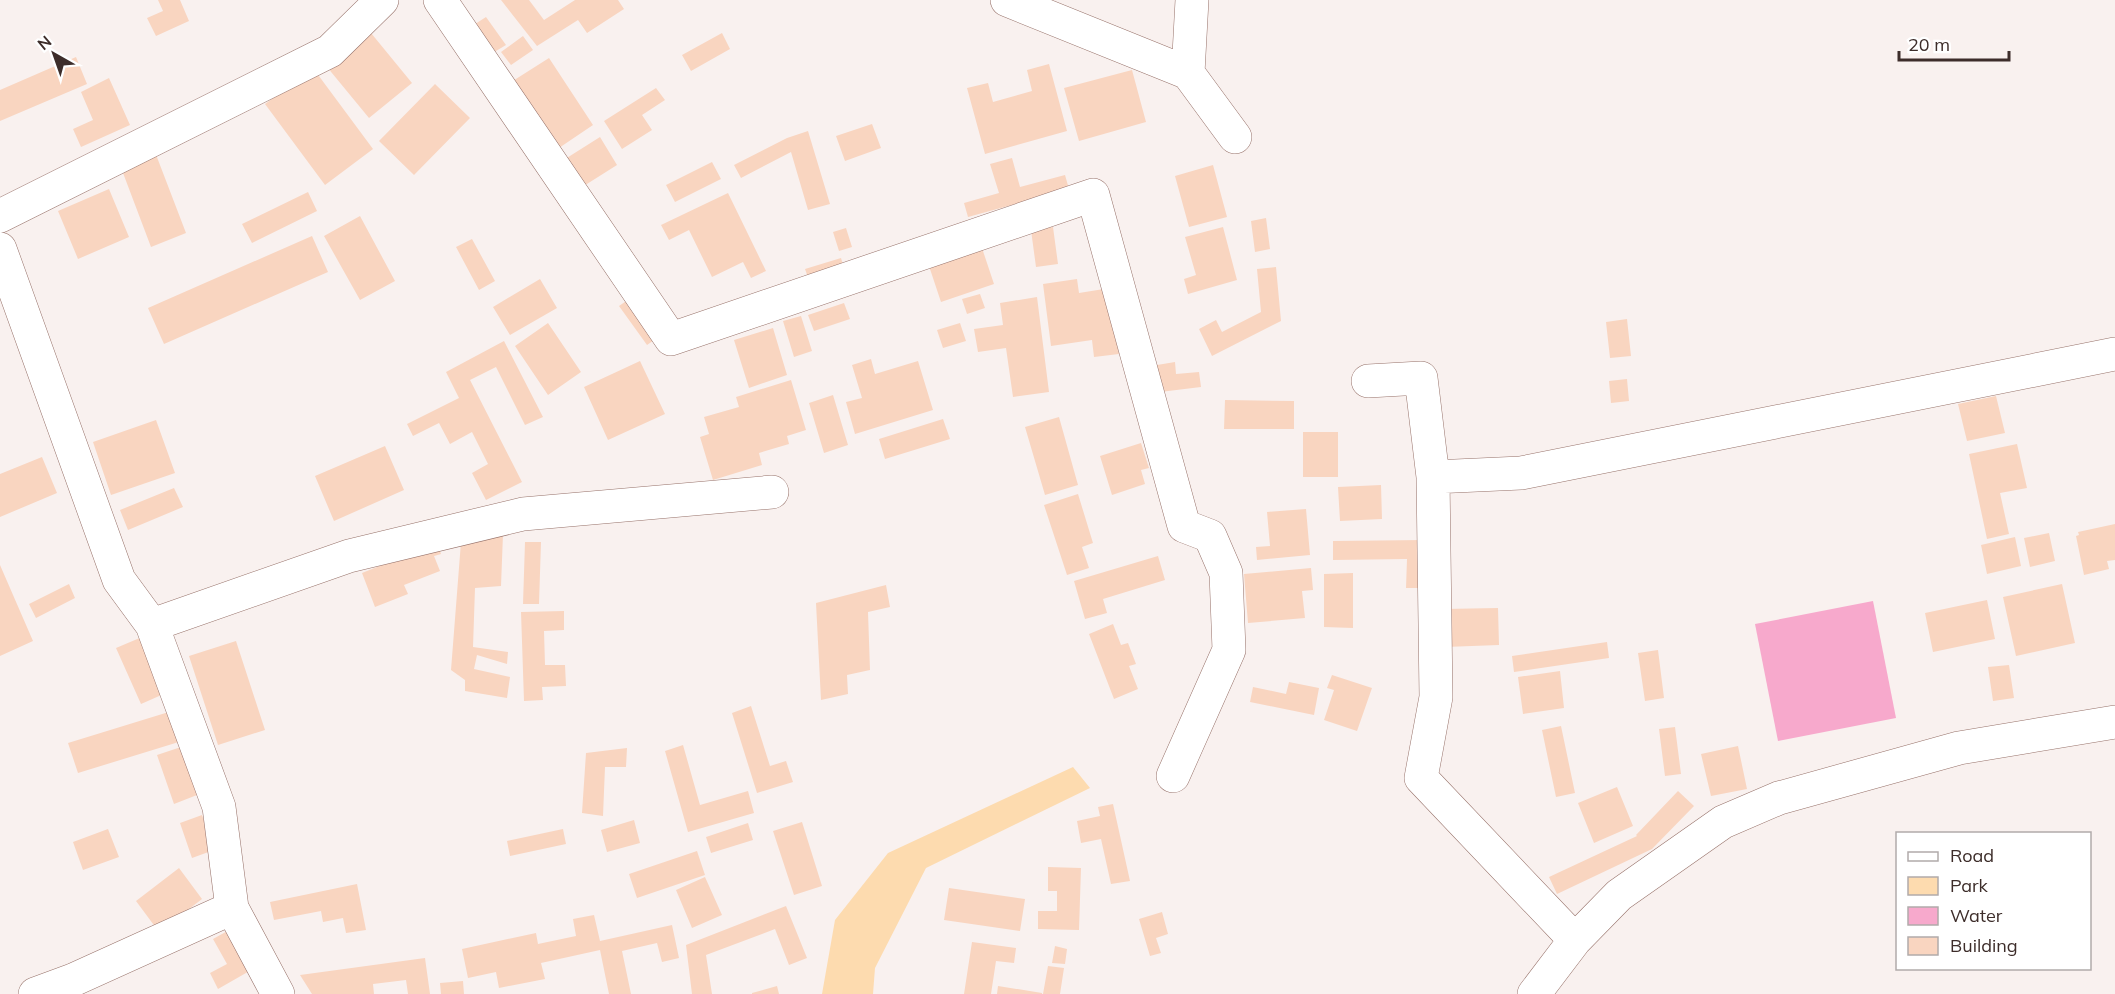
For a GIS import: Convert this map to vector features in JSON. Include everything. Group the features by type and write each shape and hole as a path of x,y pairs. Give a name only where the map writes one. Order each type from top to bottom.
{"street":[{"path":"0,216 330,51 382,0"},
{"path":"440,0 671,339 1093,195 1184,526 1210,536 1226,573 1228,650 1173,776"},
{"path":"1007,0 1188,73 1235,136"},
{"path":"1188,73 1192,0"},
{"path":"0,249 119,580 152,625 219,807 232,908 278,994"},
{"path":"1432,477 1521,473 2115,354"},
{"path":"1368,381 1421,378 1432,477 1436,697 1421,778 1575,940"},
{"path":"152,625 349,556 523,514 772,492"},
{"path":"1534,994 1575,940 1619,895 1723,822 1779,798 1959,748 2115,722"},
{"path":"35,994 73,980 232,908"}],"green space":[{"path":"1073,767 1090,788 926,868 875,968 873,994 822,994 835,920 888,853"}],"water":[{"path":"1873,601 1896,718 1778,741 1755,624"}],"building":[{"path":"158,0 180,0 189,21 156,36 147,18 163,11"},
{"path":"501,0 529,0 544,20 575,0 618,0 624,9 587,33 578,20 537,46"},
{"path":"486,17 506,45 491,54 472,26"},
{"path":"371,33 412,83 369,118 327,67"},
{"path":"722,33 730,49 691,71 682,55"},
{"path":"523,36 533,50 511,65 501,52"},
{"path":"76,57 87,84 0,121 0,90"},
{"path":"549,58 593,125 553,152 508,84"},
{"path":"1049,64 1067,131 985,154 967,88 988,83 993,102 1032,91 1027,70"},
{"path":"313,68 373,149 325,185 265,104"},
{"path":"1132,70 1146,122 1079,141 1064,88"},
{"path":"109,78 130,125 81,147 73,129 93,120 81,92"},
{"path":"435,84 470,118 414,175 379,141"},
{"path":"656,88 665,100 642,115 652,130 622,149 604,121"},
{"path":"872,124 881,148 845,161 836,136"},
{"path":"808,131 830,204 808,210 791,152 741,178 734,165 787,138"},
{"path":"600,137 617,165 579,189 562,161"},
{"path":"155,152 186,233 151,247 120,165"},
{"path":"1012,158 1020,187 1065,175 1069,189 968,217 964,203 999,193 990,164"},
{"path":"712,162 721,179 675,202 666,185"},
{"path":"1213,165 1227,217 1189,227 1175,176"},
{"path":"109,189 129,237 78,259 58,211"},
{"path":"308,192 317,211 252,243 242,224"},
{"path":"728,193 766,271 751,278 743,262 712,277 689,230 669,240 661,225"},
{"path":"360,216 395,281 360,300 324,236"},
{"path":"1266,218 1270,249 1255,252 1251,221"},
{"path":"1053,227 1058,264 1036,267 1031,230"},
{"path":"1223,227 1237,280 1188,294 1184,279 1196,275 1185,237"},
{"path":"846,228 852,247 839,251 833,232"},
{"path":"312,236 328,272 164,344 148,308"},
{"path":"472,239 495,281 479,290 456,247"},
{"path":"981,245 994,284 941,302 928,263"},
{"path":"841,258 845,272 810,283 805,269"},
{"path":"1276,267 1281,321 1212,356 1199,329 1216,320 1222,332 1261,312 1257,269"},
{"path":"540,279 557,308 510,335 493,307"},
{"path":"1077,279 1079,293 1110,288 1119,354 1094,357 1092,340 1051,346 1043,284"},
{"path":"980,294 985,308 967,314 962,299"},
{"path":"632,297 660,336 647,345 619,306"},
{"path":"1037,297 1049,392 1013,397 1006,348 978,352 974,329 1003,325 1000,303"},
{"path":"844,303 850,319 814,331 808,315"},
{"path":"801,316 812,351 794,357 783,321"},
{"path":"1627,319 1631,356 1610,358 1606,322"},
{"path":"548,323 581,372 548,395 515,346"},
{"path":"960,323 966,341 943,348 937,330"},
{"path":"773,328 787,375 749,388 734,340"},
{"path":"504,341 543,417 525,425 496,367 470,380 522,482 486,500 472,473 488,464 472,432 450,444 439,423 413,436 407,424 459,398 446,372"},
{"path":"871,359 875,374 918,361 933,410 855,434 846,402 862,398 852,365"},
{"path":"640,361 665,414 608,440 584,387"},
{"path":"1175,362 1176,374 1199,372 1201,387 1160,392 1157,365"},
{"path":"1627,379 1629,401 1611,403 1609,381"},
{"path":"791,380 806,430 787,436 789,444 759,453 762,465 713,480 700,437 709,434 704,417 739,407 736,397"},
{"path":"833,395 848,445 824,453 809,403"},
{"path":"1996,396 2005,433 1967,441 1958,404"},
{"path":"1225,400 1294,401 1294,429 1224,429"},
{"path":"1059,417 1078,485 1045,495 1025,427"},
{"path":"943,419 950,439 885,459 879,439"},
{"path":"156,420 175,473 111,495 93,442"},
{"path":"1303,432 1338,432 1338,477 1303,477"},
{"path":"1141,443 1149,468 1141,470 1145,484 1112,495 1100,456"},
{"path":"2017,444 2027,488 2000,493 2009,534 1987,539 1969,454"},
{"path":"385,446 404,490 334,521 315,476"},
{"path":"42,457 57,493 0,517 0,474"},
{"path":"1381,485 1382,519 1340,521 1338,487"},
{"path":"174,488 183,507 128,530 120,510"},
{"path":"1078,494 1093,543 1082,547 1089,568 1067,575 1044,505"},
{"path":"1306,509 1310,555 1257,560 1256,547 1270,546 1267,512"},
{"path":"2115,524 2115,560 2107,561 2109,569 2084,575 2076,536 2079,535 2078,532"},
{"path":"2049,533 2055,561 2030,567 2024,538"},
{"path":"503,534 501,586 475,588 473,647 508,652 507,664 477,655 474,669 510,677 507,698 465,691 465,680 451,670 461,542"},
{"path":"2015,537 2021,566 1987,574 1981,545"},
{"path":"1424,540 1424,588 1406,588 1407,559 1333,560 1333,541"},
{"path":"525,542 541,542 539,604 523,604"},
{"path":"437,543 441,554 434,556 440,571 404,585 408,594 375,607 362,573"},
{"path":"1158,556 1165,580 1103,599 1107,613 1085,619 1074,581"},
{"path":"0,565 33,641 0,656"},
{"path":"1311,568 1313,590 1302,591 1305,618 1248,623 1244,574"},
{"path":"1353,573 1353,628 1324,627 1324,574"},
{"path":"69,584 75,598 36,618 29,604"},
{"path":"2062,584 2075,643 2016,656 2003,597"},
{"path":"886,585 890,607 868,612 870,670 847,675 848,694 821,700 816,603"},
{"path":"1987,600 1995,639 1933,652 1925,613"},
{"path":"1498,608 1499,645 1445,647 1444,609"},
{"path":"564,611 564,630 544,631 545,665 565,665 566,686 542,687 543,700 524,701 521,612"},
{"path":"1113,624 1121,645 1128,643 1136,664 1129,666 1138,689 1114,699 1089,634"},
{"path":"142,637 166,693 141,704 116,648"},
{"path":"236,641 265,730 218,745 189,656"},
{"path":"1607,642 1609,658 1514,672 1512,656"},
{"path":"1658,650 1664,698 1645,701 1638,653"},
{"path":"2009,665 2014,698 1993,701 1988,667"},
{"path":"1560,671 1564,708 1523,714 1518,677"},
{"path":"1332,675 1372,688 1357,731 1324,720 1334,690 1327,688"},
{"path":"1289,682 1319,688 1314,715 1250,702 1253,687 1286,694"},
{"path":"751,706 770,766 786,761 793,782 757,793 732,713"},
{"path":"172,711 182,741 78,773 68,743"},
{"path":"1561,726 1575,793 1556,797 1542,730"},
{"path":"1675,727 1681,774 1665,776 1659,729"},
{"path":"683,745 700,805 748,791 754,813 688,832 665,751"},
{"path":"1738,746 1747,789 1711,796 1701,754"},
{"path":"181,747 197,795 174,804 157,755"},
{"path":"627,748 626,767 605,767 603,816 582,813 586,753"},
{"path":"1617,787 1633,826 1594,843 1578,803"},
{"path":"1678,791 1694,806 1652,849 1557,894 1549,877 1637,836"},
{"path":"1113,804 1130,881 1111,884 1101,839 1081,843 1077,821 1100,816 1098,807"},
{"path":"202,815 214,850 192,858 180,823"},
{"path":"634,820 640,843 607,852 601,830"},
{"path":"802,822 822,886 794,895 773,831"},
{"path":"748,823 753,840 711,853 706,837"},
{"path":"108,829 119,857 83,870 73,842"},
{"path":"563,829 566,844 510,856 507,841"},
{"path":"697,851 705,875 637,898 629,874"},
{"path":"1048,867 1081,868 1079,930 1038,929 1038,911 1057,911 1057,891 1048,891"},
{"path":"179,868 202,899 159,932 136,901"},
{"path":"705,877 722,915 692,928 676,890"},
{"path":"357,884 366,930 346,933 343,918 323,922 321,911 274,920 270,902"},
{"path":"949,888 1025,899 1020,931 944,920"},
{"path":"786,906 807,958 789,965 775,929 706,955 712,994 692,994 686,945"},
{"path":"1162,912 1168,934 1156,938 1161,953 1150,956 1139,919"},
{"path":"594,915 600,941 672,925 679,958 662,962 657,943 622,951 631,994 609,994 600,950 541,963 545,979 499,988 496,972 468,978 462,949 536,933 538,944 576,936 573,919"},
{"path":"231,929 253,969 218,989 210,973 227,964 213,939"},
{"path":"972,942 1016,948 1014,963 996,961 991,994 964,994"},
{"path":"1055,946 1067,949 1065,964 1052,963"},
{"path":"425,958 430,994 408,994 406,980 373,984 374,994 312,994 300,975"},
{"path":"1048,966 1064,968 1060,994 1043,994"},
{"path":"463,981 464,994 441,994 440,983"},
{"path":"777,986 779,994 752,994 752,993"},
{"path":"998,986 1042,993 1042,994 997,994"}]}
